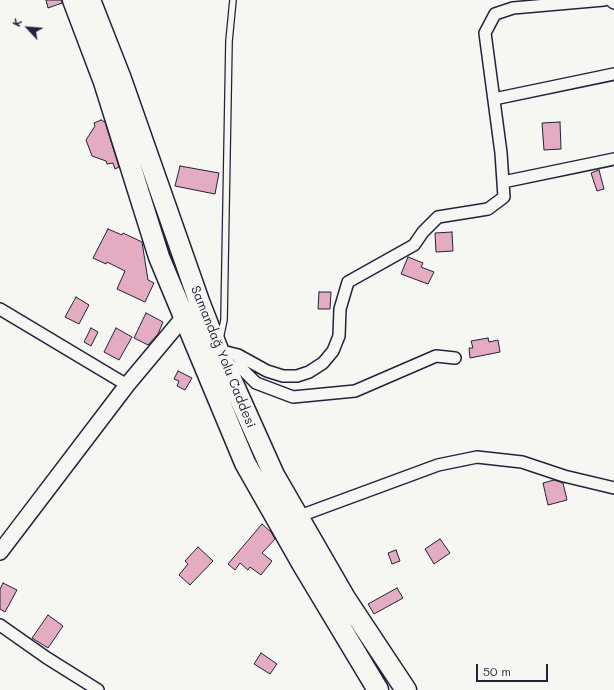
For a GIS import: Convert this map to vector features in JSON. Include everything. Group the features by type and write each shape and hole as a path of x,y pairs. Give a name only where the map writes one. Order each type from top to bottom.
{"highway":[{"name":"Samandağ Yolu Caddesi","path":"73,0 104,82 159,257 183,318 245,463 303,565 378,690"},
{"name":"Samandağ Yolu Caddesi","path":"90,0 122,79 200,304 218,350 274,475 345,598 406,690"}],"street":[{"path":"218,350 238,355 267,371 283,376 297,376 309,372 323,363 333,351 339,336 340,309 348,282 414,245 423,232 438,217 488,209 504,197 494,99 485,33 495,14 513,8 604,0"},
{"path":"610,0 614,3"},
{"path":"494,99 614,74"},
{"path":"503,182 614,159"},
{"path":"0,552 127,385 183,318 200,304"},
{"path":"0,309 127,385"},
{"path":"238,355 242,369 256,382 293,397 355,391 436,356 455,358"},
{"path":"297,517 438,465 477,457 522,462 564,476 614,488"},
{"path":"0,625 47,658 98,690"}],"lane":[{"path":"218,350 224,320 229,41 233,0"}],"building":[{"path":"46,0 62,0 62,3 48,8"},
{"path":"101,120 105,122 119,167 115,169 113,163 107,164 106,161 92,156 86,140 95,126 94,123"},
{"path":"560,122 561,149 544,150 542,123"},
{"path":"180,166 219,173 215,194 175,186"},
{"path":"599,170 604,189 597,191 591,173"},
{"path":"108,229 122,235 123,233 142,242 148,280 154,283 145,302 117,289 125,271 107,262 106,264 93,258"},
{"path":"452,232 453,251 436,252 435,233"},
{"path":"408,257 423,263 421,267 434,272 428,284 401,274"},
{"path":"319,292 331,292 330,309 318,309"},
{"path":"76,297 89,305 79,324 65,317"},
{"path":"146,313 163,322 158,334 148,345 134,338"},
{"path":"91,328 98,332 91,346 84,342"},
{"path":"116,328 132,337 119,360 104,352"},
{"path":"488,338 489,342 498,340 500,352 470,358 469,348 473,348 471,341"},
{"path":"178,371 192,378 185,390 177,386 179,381 174,379"},
{"path":"554,480 563,483 567,500 548,505 543,483"},
{"path":"262,524 271,532 275,539 262,553 272,561 261,575 250,567 248,570 240,563 235,570 228,564"},
{"path":"440,539 450,553 434,564 425,549"},
{"path":"198,547 213,561 190,585 179,575 188,564 185,561"},
{"path":"396,550 400,561 392,564 388,553"},
{"path":"3,583 17,590 5,612 0,609 0,589"},
{"path":"397,588 403,598 374,614 368,604"},
{"path":"48,615 63,626 48,648 32,638"},
{"path":"261,653 277,664 270,674 254,664"}]}
